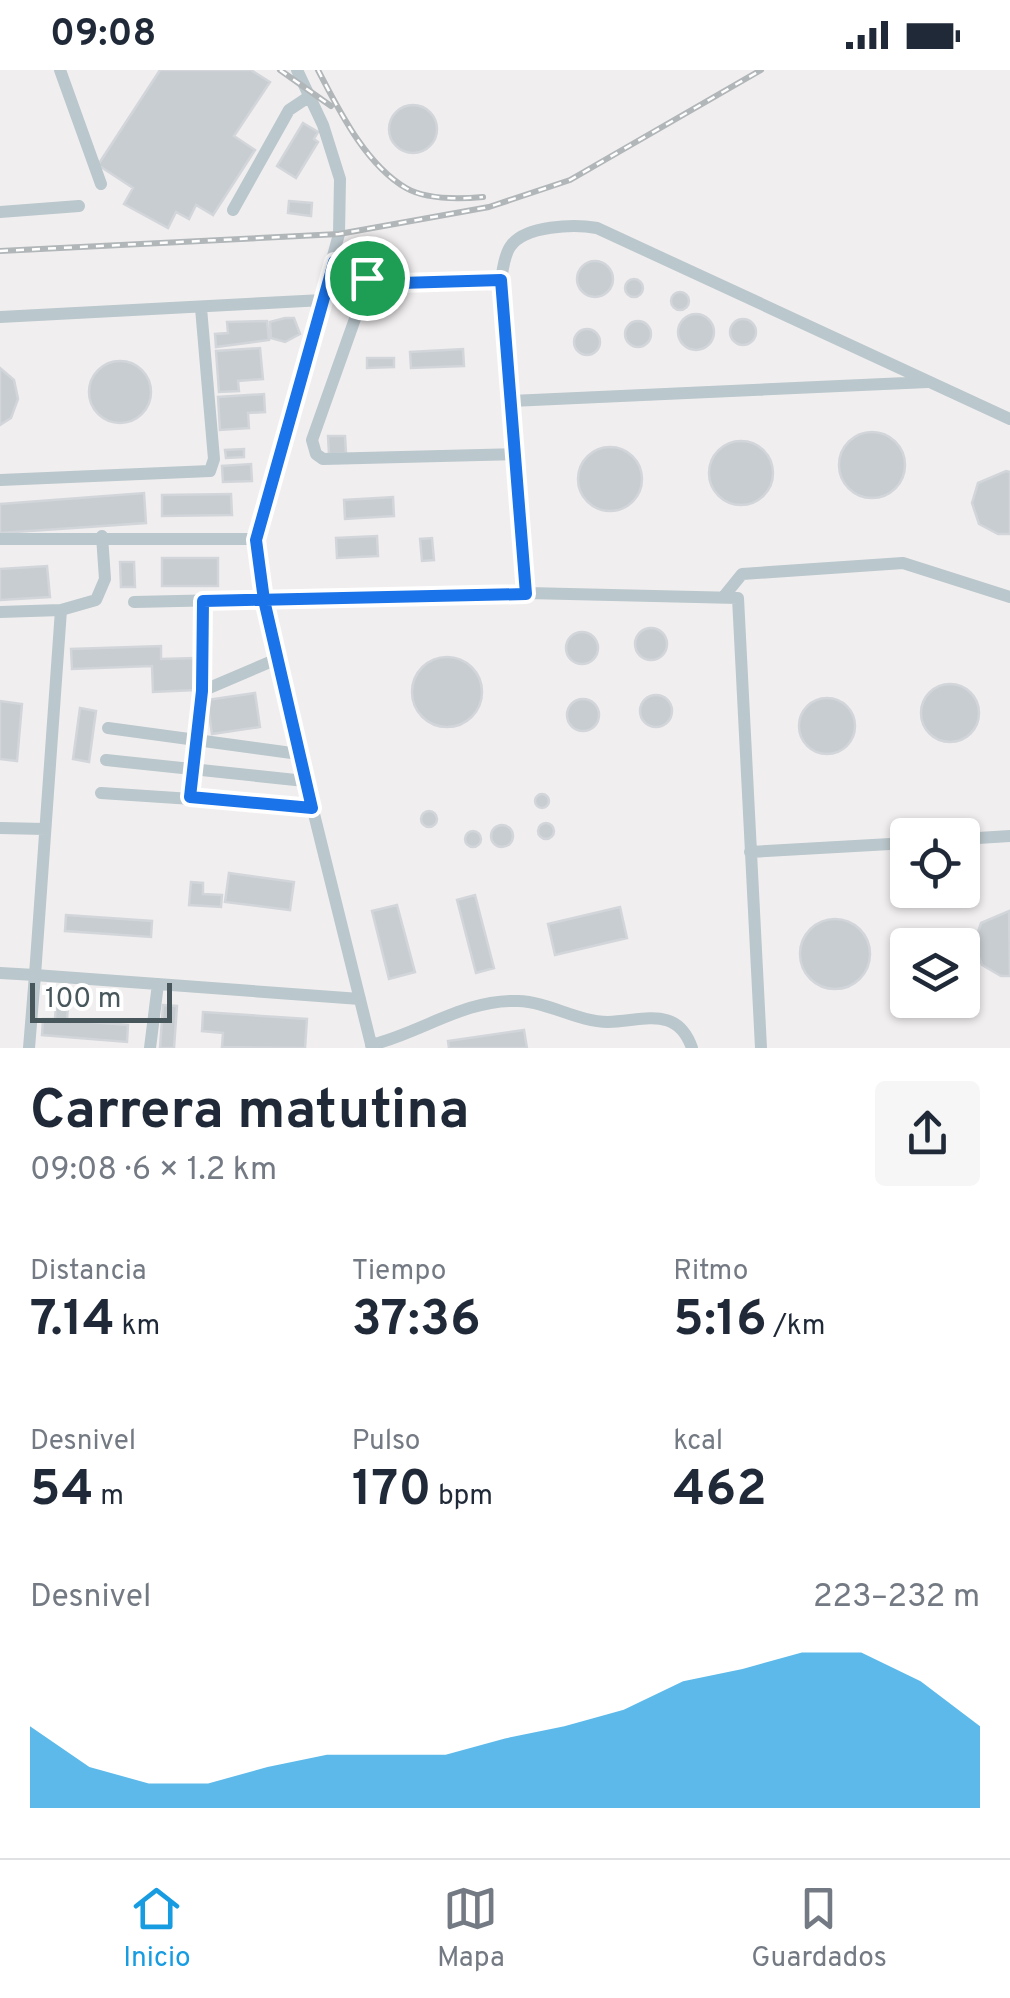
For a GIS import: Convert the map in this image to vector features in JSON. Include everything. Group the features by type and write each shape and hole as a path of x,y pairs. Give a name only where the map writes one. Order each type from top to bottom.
{"street":[{"path":"60,70 101,184"},
{"path":"298,70 340,179 334,262 256,540 277,659 372,1046 402,1043 442,1014 514,1001 552,1005 604,1022 663,1016 677,1022 692,1048"},
{"path":"233,210 289,110 310,96"},
{"path":"0,212 79,206"},
{"path":"526,594 501,280 508,250 516,241 576,224 597,228 1010,419"},
{"path":"334,262 362,269 367,284 312,440 316,454 323,458 515,454"},
{"path":"367,284 501,280"},
{"path":"0,317 323,300"},
{"path":"0,480 210,471 214,459 201,308"},
{"path":"511,401 931,382"},
{"path":"0,539 102,536 256,540"},
{"path":"0,612 61,610 96,600 103,590 102,536"},
{"path":"725,595 742,574 904,563 1010,597"},
{"path":"134,602 526,594 738,598 761,1048"},
{"path":"190,797 202,691 203,601"},
{"path":"29,1048 61,610"},
{"path":"202,691 277,659"},
{"path":"108,728 299,754"},
{"path":"106,760 305,781"},
{"path":"102,794 312,808"},
{"path":"0,828 45,830"},
{"path":"980,838 1010,836"},
{"path":"750,852 890,843"},
{"path":"0,973 360,999"},
{"path":"150,1048 158,984"}],"building":[{"path":"160,70 251,70 270,82 234,136 255,150 213,215 196,205 189,219 176,212 168,228 124,204 133,188 98,165"},
{"path":"413,105 430,112 437,129 430,146 413,153 396,146 389,129 396,112"},
{"path":"303,123 318,132 314,139 318,142 296,178 277,166"},
{"path":"289,201 312,203 311,216 288,213"},
{"path":"595,261 608,266 613,279 608,292 595,297 582,292 577,279 582,266"},
{"path":"634,279 641,281 641,295 634,297 627,295 625,288 627,281"},
{"path":"680,292 687,294 687,308 680,310 673,308 671,301 673,294"},
{"path":"696,314 709,319 714,332 709,345 696,350 683,345 678,332 683,319"},
{"path":"294,318 300,334 285,342 271,338 270,322"},
{"path":"743,319 752,323 756,332 752,341 743,345 734,341 730,332 734,323"},
{"path":"267,321 269,340 216,347 215,334 228,333 227,322"},
{"path":"638,321 647,325 651,334 647,343 638,347 629,343 625,334 629,325"},
{"path":"587,329 596,333 600,342 596,351 587,355 578,351 574,342 578,333"},
{"path":"260,348 263,379 238,381 239,391 219,392 216,351"},
{"path":"463,349 464,366 411,368 410,352"},
{"path":"367,358 394,358 394,367 367,368"},
{"path":"120,361 142,370 151,392 142,414 120,423 98,414 89,392 98,370"},
{"path":"0,368 14,380 18,399 11,418 0,425"},
{"path":"264,394 265,412 248,413 249,428 220,430 218,397"},
{"path":"872,432 895,442 905,465 895,488 872,498 849,488 839,465 849,442"},
{"path":"328,436 345,436 346,453 329,454"},
{"path":"741,441 764,450 773,473 764,496 741,505 718,496 709,473 718,450"},
{"path":"610,447 633,456 642,479 633,502 610,511 587,502 578,479 587,456"},
{"path":"244,449 244,457 226,458 225,450"},
{"path":"251,464 252,481 223,482 222,466"},
{"path":"1010,472 1010,534 998,534 979,524 972,503 978,483"},
{"path":"144,493 146,523 0,533 0,504"},
{"path":"231,494 232,515 162,516 162,495"},
{"path":"393,497 394,516 345,519 344,500"},
{"path":"377,536 378,556 337,558 336,538"},
{"path":"432,538 434,560 422,561 420,539"},
{"path":"162,558 218,558 218,586 162,586"},
{"path":"120,562 134,562 135,587 121,587"},
{"path":"47,566 50,597 0,600 0,569"},
{"path":"651,628 662,633 667,644 662,655 651,660 640,655 635,644 640,633"},
{"path":"582,632 593,637 598,648 593,659 582,664 571,659 566,648 571,637"},
{"path":"161,646 161,659 194,658 196,690 153,692 152,666 72,669 71,649"},
{"path":"447,657 472,667 482,692 472,717 447,727 422,717 412,692 422,667"},
{"path":"950,684 970,693 979,713 970,733 950,742 930,733 921,713 930,693"},
{"path":"255,693 260,727 212,734 207,700"},
{"path":"656,695 667,700 672,711 667,722 656,727 645,722 640,711 645,700"},
{"path":"827,698 847,706 855,726 847,746 827,754 807,746 799,726 807,706"},
{"path":"583,699 594,704 599,715 594,726 583,731 572,726 567,715 572,704"},
{"path":"0,701 22,704 17,761 0,759"},
{"path":"80,708 96,711 89,762 73,759"},
{"path":"542,794 549,801 542,808 535,801"},
{"path":"429,811 437,819 429,827 421,819"},
{"path":"546,823 554,831 546,839 538,831"},
{"path":"502,825 513,836 502,847 491,836"},
{"path":"473,831 481,839 473,847 465,839"},
{"path":"229,873 294,882 290,910 225,902"},
{"path":"191,882 203,883 203,894 222,895 221,907 189,905"},
{"path":"475,895 494,968 476,973 457,900"},
{"path":"397,905 415,972 389,979 372,911"},
{"path":"620,907 627,938 555,955 548,924"},
{"path":"1009,911 1010,976 1001,976 982,965 981,923"},
{"path":"66,915 152,921 151,937 65,931"},
{"path":"835,919 859,930 870,954 859,978 835,989 811,978 800,954 811,930"},
{"path":"56,1005 68,1006 67,1020 128,1025 127,1042 42,1035 43,1019 55,1019"},
{"path":"163,1005 177,1006 174,1048 160,1048"},
{"path":"203,1012 307,1019 305,1048 222,1047 223,1033 202,1031"},
{"path":"524,1030 527,1048 449,1048 448,1041"}],"railway":[{"path":"280,70 331,106"},
{"path":"318,70 354,135 391,178 424,195 483,197"},
{"path":"0,251 339,234 489,207 570,180 761,70"}],"route":[{"path":"367,278 354,264 334,262 256,540 264,600 312,808 190,797 202,691 203,601 264,600 526,594 501,280 367,284 367,278"}]}
